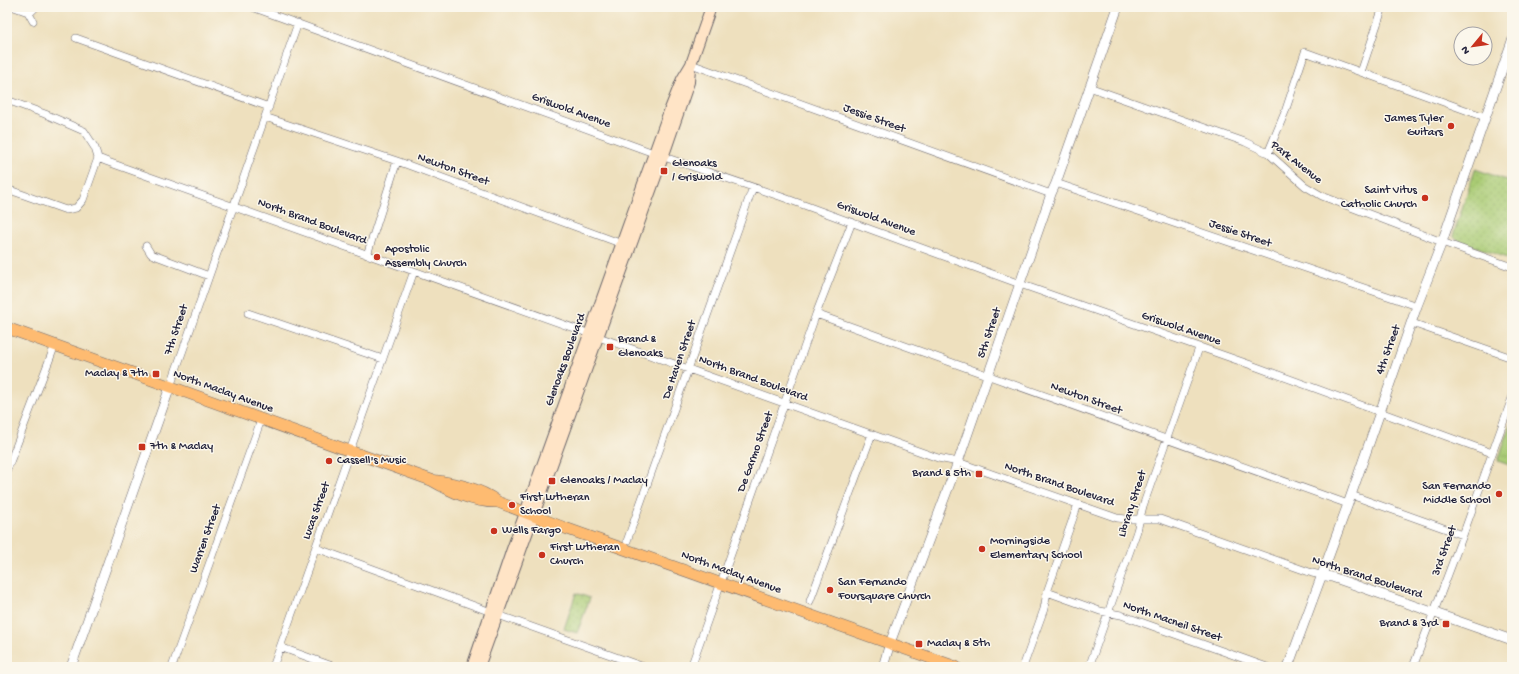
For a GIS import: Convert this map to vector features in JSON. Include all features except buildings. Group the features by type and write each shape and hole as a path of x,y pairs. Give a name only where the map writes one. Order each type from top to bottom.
{"main road":[{"name":"Glenoaks Boulevard","path":"472,667 494,613 659,155 682,79 691,64 711,7"},
{"name":"North Maclay Avenue","path":"7,328 431,480 452,492 485,502 498,502 956,667"},
{"name":"Glenoaks Boulevard","path":"479,667 494,613"}],"street":[{"path":"14,7 28,12 33,21"},
{"path":"28,12 32,11 36,7"},
{"name":"Griswold Avenue","path":"252,7 659,155 852,222 1020,284 1492,453"},
{"name":"5th Street","path":"883,667 890,643 958,462 1118,7"},
{"path":"1361,72 1383,7"},
{"name":"7th Street","path":"71,667 298,23"},
{"path":"76,38 269,107"},
{"name":"4th Street","path":"1288,667 1348,504 1417,306 1442,242 1485,117 1508,65 1512,41"},
{"path":"1268,153 1285,112 1305,52 1485,117"},
{"name":"Jessie Street","path":"691,64 1051,194"},
{"name":"Park Avenue","path":"1089,87 1245,142 1268,153 1305,186 1322,196 1512,267"},
{"path":"7,100 45,114 84,131 95,148 98,158 83,200 76,208 66,210 7,189"},
{"name":"Newton Street","path":"265,117 397,161 626,245"},
{"name":"North Brand Boulevard","path":"98,158 938,458 958,462 1120,519 1160,519 1312,573 1332,577 1512,640"},
{"path":"368,255 397,161"},
{"name":"Jessie Street","path":"1056,183 1417,306"},
{"name":"De Haven Street","path":"627,541 753,187"},
{"name":"De Garmo Street","path":"691,667 816,314 852,222"},
{"path":"146,246 151,254 209,276"},
{"name":"Lucas Street","path":"273,667 414,271"},
{"path":"248,313 383,359"},
{"name":"Newton Street","path":"816,314 1348,504"},
{"path":"1412,323 1512,358"},
{"path":"7,470 55,345"},
{"name":"Library Street","path":"1089,667 1137,531 1143,506 1199,348"},
{"name":"3rd Street","path":"1414,667 1512,398"},
{"name":"Warren Street","path":"172,667 261,420"},
{"path":"810,601 872,434"},
{"path":"1351,495 1463,535"},
{"path":"1023,667 1044,609 1047,592 1078,504"},
{"path":"316,548 644,667"},
{"name":"North Macneil Street","path":"1047,592 1108,613 1121,615 1267,667"},
{"path":"280,647 335,667"}],"green space":[{"path":"1475,169 1512,182 1512,260 1457,240 1453,236"},
{"path":"1512,421 1512,466 1498,461"},
{"path":"576,593 590,598 577,633 564,629"}],"place":[{"name":"James Tyler Guitars","path":"1451,126"},
{"name":"Glenoaks / Griswold","path":"664,171"},
{"name":"Saint Vitus Catholic Church","path":"1425,198"},
{"name":"Apostolic Assembly Church","path":"377,257"},
{"name":"Brand & Glenoaks","path":"610,347"},
{"name":"Maclay & 7th","path":"156,374"},
{"name":"7th & Maclay","path":"142,447"},
{"name":"Cassell's Music","path":"329,461"},
{"name":"Brand & 5th","path":"979,474"},
{"name":"Glenoaks / Maclay","path":"552,481"},
{"name":"San Fernando Middle School","path":"1499,494"},
{"name":"First Lutheran School","path":"512,505"},
{"name":"Wells Fargo","path":"494,531"},
{"name":"Morningside Elementary School","path":"982,549"},
{"name":"First Lutheran Church","path":"542,555"},
{"name":"San Fernando Foursquare Church","path":"830,590"},
{"name":"Brand & 3rd","path":"1446,624"},
{"name":"Maclay & 5th","path":"919,644"}]}
